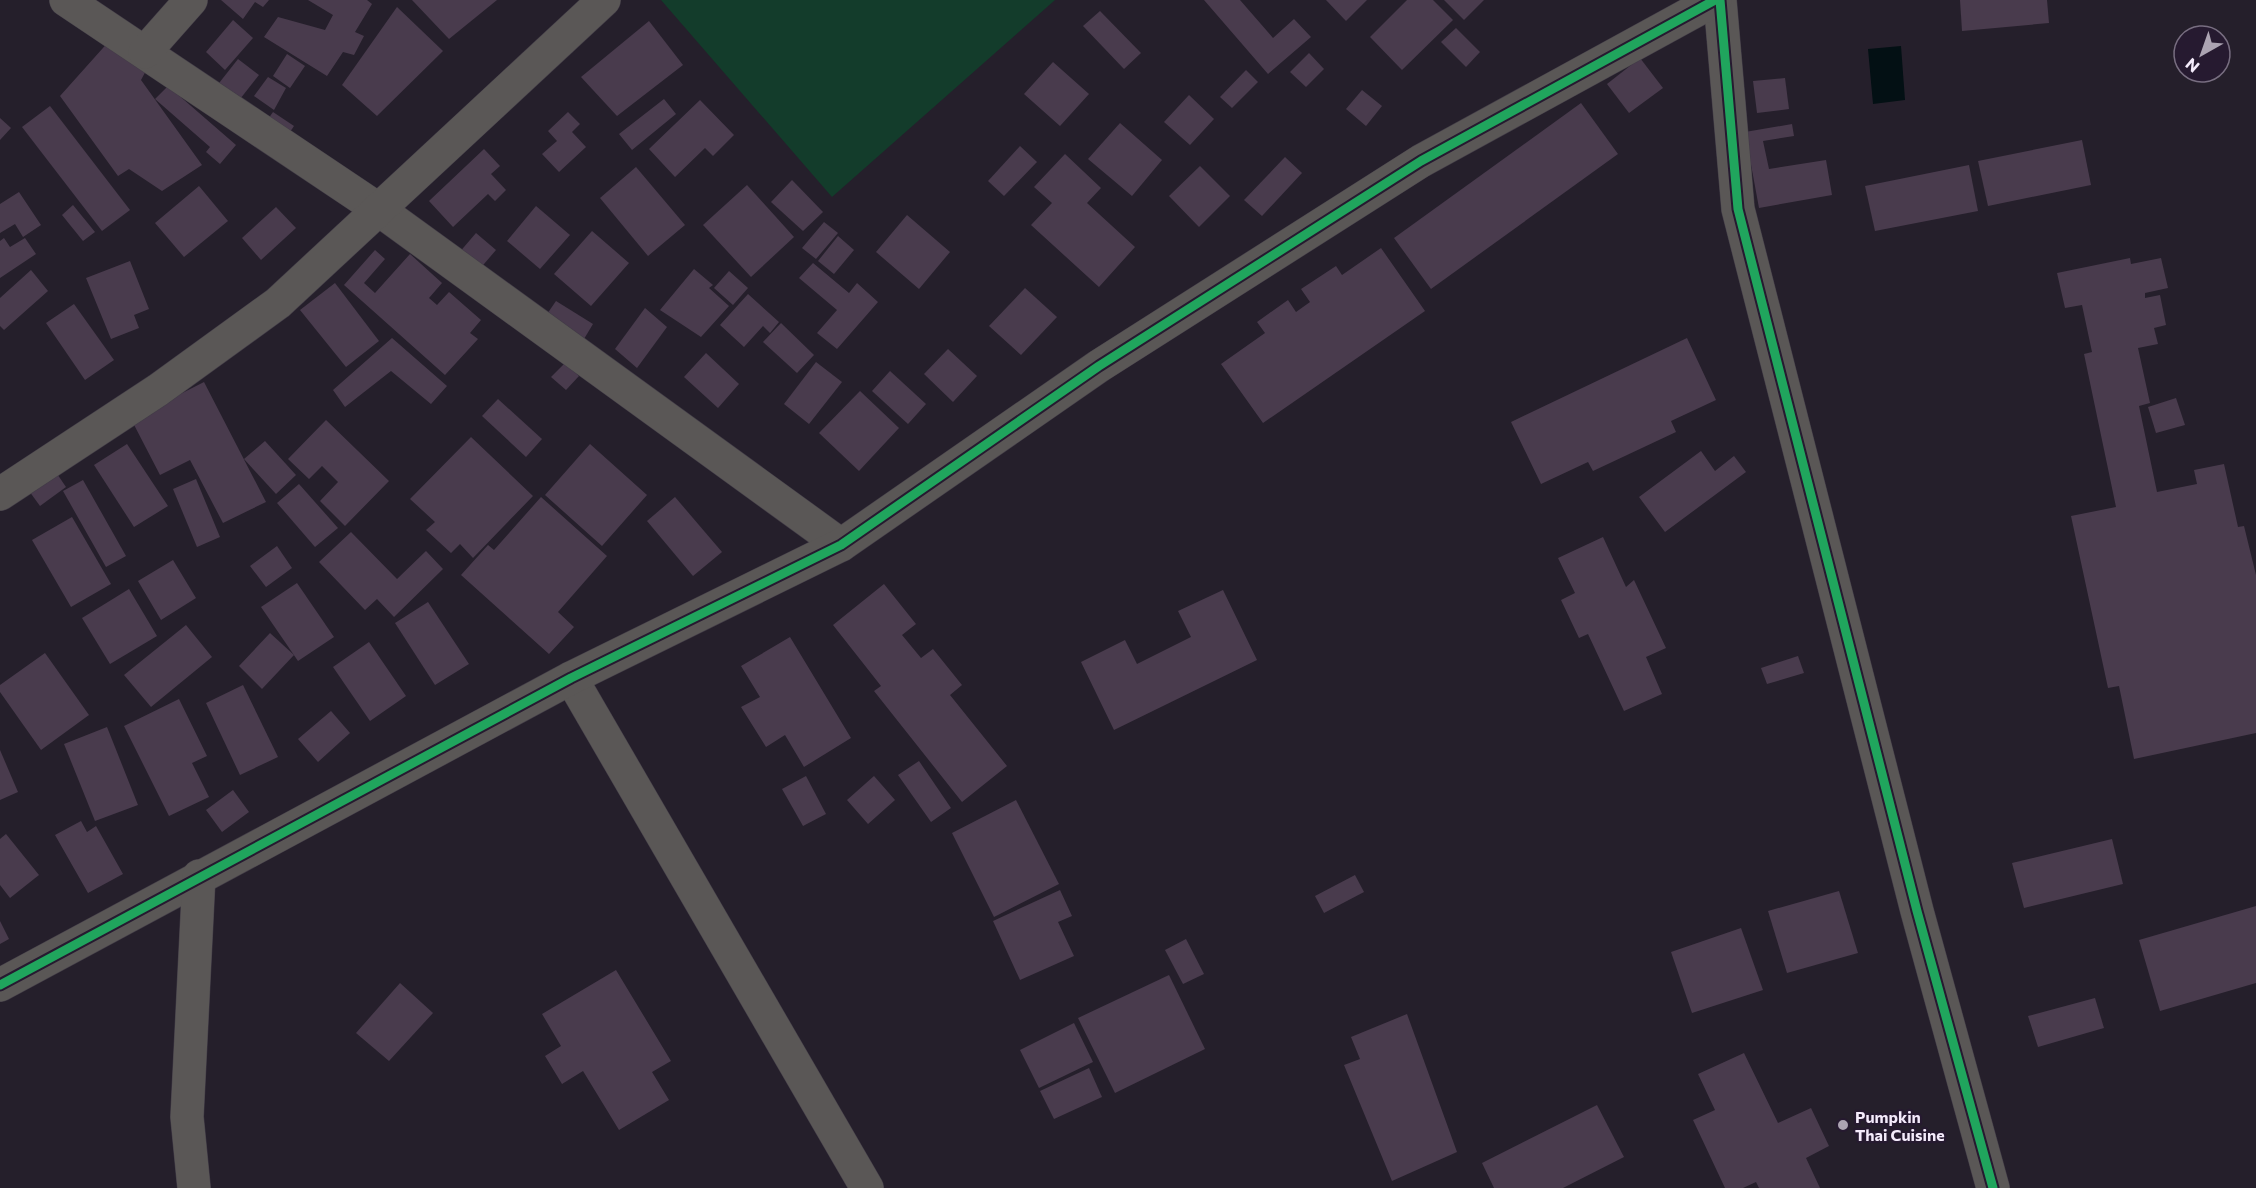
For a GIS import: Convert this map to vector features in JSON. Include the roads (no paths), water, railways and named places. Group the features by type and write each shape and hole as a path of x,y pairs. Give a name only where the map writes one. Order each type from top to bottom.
{"street":[{"path":"66,0 378,209 841,544"},
{"path":"145,52 191,0"},
{"path":"0,494 158,390 278,303 603,0"},
{"path":"0,985 571,678 841,544 1100,366 1421,161 1715,0"},
{"path":"1720,0 1738,209 1917,911 1993,1188"},
{"path":"571,678 867,1188"},
{"path":"194,1188 187,1117 199,876"}],"place":[{"name":"Pumpkin Thai Cuisine","path":"1843,1125"}]}
